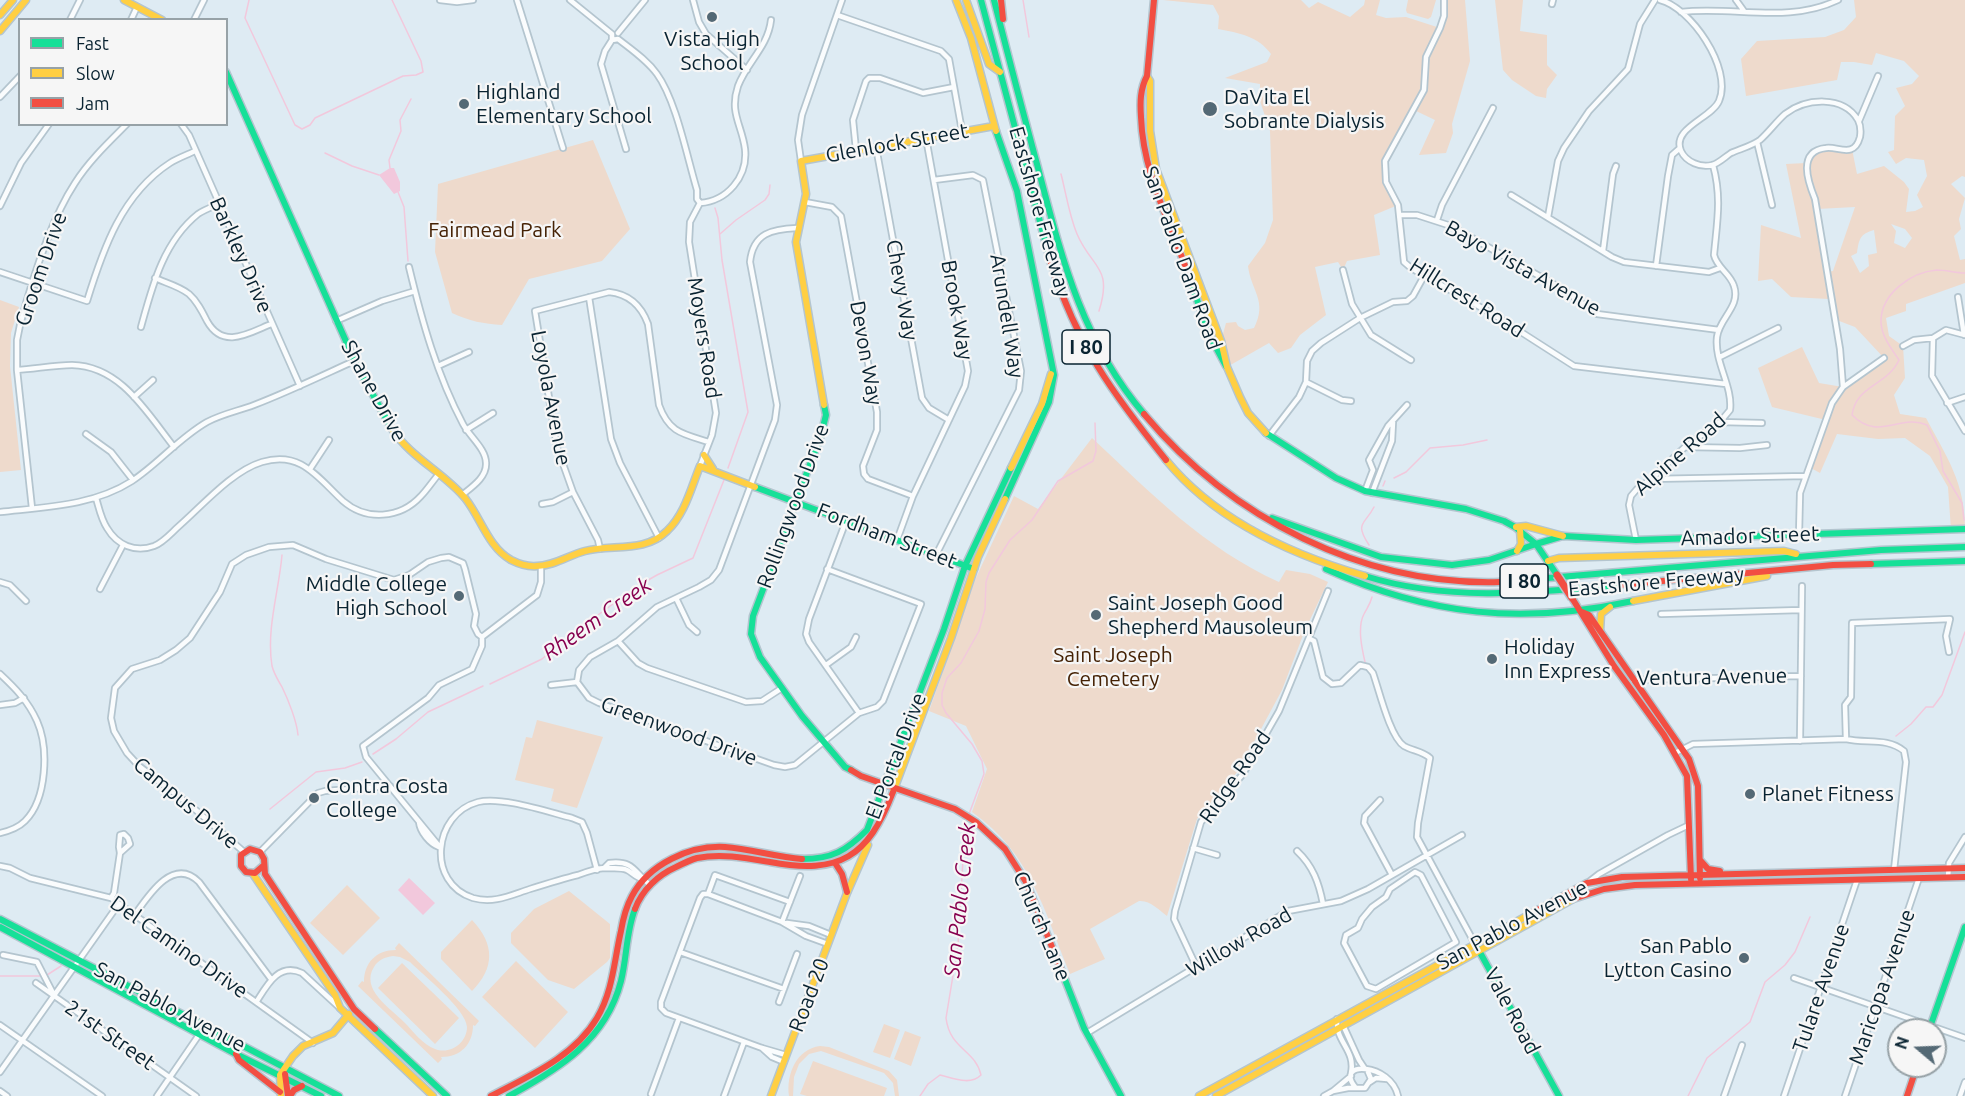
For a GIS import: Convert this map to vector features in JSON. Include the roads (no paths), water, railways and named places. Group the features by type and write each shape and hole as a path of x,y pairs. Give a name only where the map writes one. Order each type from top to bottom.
{"main road":[{"path":"0,15 13,0"},
{"path":"0,31 26,0"},
{"path":"124,0 158,18"},
{"name":"El Portal Drive","path":"509,1096 564,1064 582,1050 600,1029 622,978 630,920 646,882 683,862 714,855 733,855 803,868 836,864 848,858 870,840 883,818 951,638 974,569 1049,402 1054,375 1017,191 994,126 986,90 956,0"},
{"path":"966,0 989,64 1000,73"},
{"name":"Eastshore Freeway","path":"981,0 1046,248 1068,310 1107,385 1141,431 1186,483 1220,510 1285,548 1333,566 1388,581 1440,592 1477,594 1542,592 1833,565 1965,563"},
{"name":"Eastshore Freeway","path":"994,0 1008,61 1066,272 1079,306 1101,350 1132,400 1168,442 1212,481 1286,531 1344,556 1378,567 1441,579 1508,583 1803,556 1965,547"},
{"path":"1001,0 1008,61"},
{"name":"San Pablo Dam Road","path":"1154,0 1147,76 1143,81 1141,120 1147,166 1213,342 1248,413 1269,436 1336,478 1368,492 1489,515 1517,529 1536,544 1622,678 1675,753 1687,776 1691,885"},
{"name":"Shane Drive","path":"228,77 354,361 398,439 414,456 462,495 500,552 523,565 541,567"},
{"name":"Glenlock Street","path":"801,161 994,126"},
{"name":"Rollingwood Drive","path":"801,161 806,191 796,242 826,415 821,435 751,626 756,649 823,743 849,771 886,785"},
{"name":"El Portal Drive","path":"490,1096 550,1065 567,1053 593,1025 606,1002 614,978 618,939 630,899 661,865 679,855 714,847 806,860 831,857 854,845 867,830 944,629 965,566 1042,404 1051,375 1051,362"},
{"path":"704,454 715,472"},
{"path":"541,567 557,563 584,551 645,544 659,538 676,520 700,466"},
{"name":"Fordham Street","path":"700,466 974,569"},
{"name":"Amador Street","path":"1257,513 1382,557 1452,566 1475,564 1563,536 1636,540 1965,529"},
{"path":"1516,551 1521,544 1517,529 1526,526 1563,536"},
{"path":"1285,548 1352,582 1407,600 1437,607 1477,612 1580,611 1833,565"},
{"path":"1548,561 1559,558 1688,552 1784,551 1803,556"},
{"path":"1600,631 1599,615 1602,610 1623,602"},
{"name":"San Pablo Dam Road","path":"1580,611 1589,615 1689,759 1698,786 1700,884"},
{"name":"Church Lane","path":"886,785 962,813 976,822 1005,849 1026,882 1087,1033 1121,1096"},
{"path":"1688,793 1692,797 1693,814 1698,816"},
{"path":"1689,825 1694,826 1699,842"},
{"name":"Road 20","path":"771,1096 847,893 853,884 870,840"},
{"path":"433,1096 340,1008 335,995 253,874 246,872 241,866 240,859 244,852 253,849 260,852 264,859 265,874 354,1009 447,1096"},
{"path":"831,857 846,884 847,893"},
{"path":"1699,857 1708,869 1726,874"},
{"path":"1681,875 1690,861"},
{"path":"253,874 263,866"},
{"name":"San Pablo Avenue","path":"1216,1096 1340,1027 1587,883 1622,877 1965,868"},
{"path":"1874,880 1894,870"},
{"path":"1857,880 1859,876 1873,871"},
{"name":"San Pablo Avenue","path":"1199,1096 1337,1019 1588,892 1635,885 1965,877"},
{"path":"1564,903 1568,893"},
{"name":"San Pablo Avenue","path":"0,919 339,1096"},
{"name":"San Pablo Avenue","path":"0,927 236,1054 321,1096"},
{"path":"1933,1018 1965,927"},
{"name":"Vale Road","path":"1477,947 1559,1096"},
{"path":"281,1094 284,1068 298,1050 333,1033 354,1009"},
{"path":"236,1054 239,1060 281,1094"},
{"path":"283,1076 289,1096"},
{"path":"1907,1096 1913,1078"},
{"path":"1209,1096 1223,1087 1226,1081"},
{"path":"289,1096 302,1086"}],"street":[{"path":"71,18 80,0"},
{"path":"195,18 204,0"},
{"path":"440,0 458,2 473,0"},
{"path":"517,0 563,148"},
{"path":"570,0 647,62 663,84 699,201 718,200 734,187 743,169 745,149 735,109 739,84 764,43 769,33 771,20"},
{"path":"626,149 601,64 605,51 645,0"},
{"path":"693,0 699,22 706,34 747,70"},
{"name":"Rollingwood Drive","path":"801,161 798,140 802,115 842,0"},
{"name":"Hillcrest Road","path":"1444,0 1444,16 1426,57 1424,90 1384,161 1386,182 1398,205 1400,215 1404,262 1424,276 1496,316 1574,366 1726,384"},
{"path":"1548,218 1558,161 1564,148 1589,111 1628,69 1640,24 1655,0"},
{"path":"1660,0 1669,1 1710,45 1721,72 1722,88 1719,101 1713,110 1687,129 1680,139 1680,148 1690,161 1701,165 1713,165 1730,154 1757,142 1785,115 1800,106 1815,102 1827,101 1840,104 1850,110 1859,121 1862,130 1858,142 1852,149 1840,151 1827,148 1813,153 1806,164 1808,180 1815,199 1840,349 1843,387"},
{"path":"1736,0 1744,11"},
{"path":"1681,12 1704,10 1790,14 1826,6 1838,0"},
{"path":"132,18 137,7"},
{"path":"837,15 941,51 949,59 962,131"},
{"path":"1859,121 1878,75"},
{"path":"0,97 18,77"},
{"path":"856,150 853,120 869,78 880,78 923,93 954,87"},
{"path":"1437,220 1442,205 1493,108"},
{"path":"0,206 21,163 48,126"},
{"name":"Groom Drive","path":"32,508 17,370 17,340 50,232 75,183 98,153 125,126"},
{"name":"Barkley Drive","path":"182,126 189,135 300,386"},
{"name":"Brook Way","path":"897,540 913,496 965,386 968,371 926,138"},
{"path":"1757,142 1772,205"},
{"name":"Chevy Way","path":"876,147 922,398 928,408 949,420"},
{"path":"1656,266 1672,155 1680,148"},
{"path":"0,272 87,301 100,258 111,232 127,206 150,179 170,163 195,151"},
{"path":"1713,165 1719,199 1714,255 1720,268 1729,276 1734,285 1736,298 1719,330"},
{"path":"1603,252 1612,174 1616,166"},
{"name":"Arundell Way","path":"934,180 973,175 983,180 1021,371 1019,390 936,555"},
{"path":"1510,195 1603,252 1624,262 1709,272 1720,268"},
{"name":"Moyers Road","path":"699,201 689,233 715,402 714,424 700,466"},
{"name":"Devon Way","path":"805,202 832,207 841,216 877,412 877,430 863,466 864,474 868,479 913,496"},
{"path":"141,327 163,259 183,228 199,213 219,204"},
{"name":"Bayo Vista Avenue","path":"1400,215 1417,215 1437,220 1464,233 1564,290 1597,314 1719,330"},
{"name":"Greenwood Drive","path":"797,228 778,228 765,234 754,244 751,253 750,262 777,405 775,420 719,570 711,580 657,607 618,641 583,663 577,682 589,698 599,703 774,765 785,767 795,765 859,713 877,707 887,695 921,604 827,569"},
{"path":"409,267 426,337 451,401 466,430 485,456 487,466 483,476 462,495"},
{"path":"1343,270 1352,304 1371,335 1411,360"},
{"path":"1269,436 1299,397 1306,382 1307,361 1312,351 1360,318 1393,302 1407,300 1413,296 1424,276"},
{"path":"155,278 189,294 211,328 230,338 239,338 271,324"},
{"path":"336,321 415,291"},
{"path":"659,538 620,464 611,439 589,297 609,292 617,293 634,301 644,312 648,324 659,405 663,416 679,433 709,442"},
{"name":"Loyola Avenue","path":"589,297 535,311 557,447 573,492 598,540 600,549"},
{"path":"1903,346 1914,340 1933,338 1946,330 1964,335 1959,297"},
{"path":"1720,357 1778,328"},
{"name":"Alpine Road","path":"1636,540 1629,505 1636,489 1652,479 1685,447 1720,422 1730,410 1731,400 1717,338 1719,330"},
{"path":"1933,338 1932,376 1965,431"},
{"path":"438,366 469,352"},
{"path":"1799,535 1799,500 1832,403 1843,387 1884,358"},
{"path":"0,512 96,498 132,480 209,421 300,386 354,361"},
{"path":"17,370 73,365 88,367 112,377 134,396 174,447"},
{"path":"134,396 153,380"},
{"path":"1306,382 1342,400 1351,401"},
{"path":"1947,403 1965,398"},
{"path":"1368,492 1373,471 1369,460 1384,432 1407,405"},
{"path":"466,430 493,413"},
{"path":"1368,492 1392,441 1393,422"},
{"path":"1720,422 1762,423"},
{"path":"86,434 111,452 132,480"},
{"path":"310,469 329,440"},
{"path":"1685,447 1740,448 1767,445"},
{"path":"96,498 112,537 123,545 145,548 164,540 232,479 250,466 263,461 281,459 300,464 310,469 344,501 359,511 373,515 389,514 408,507 421,496 438,475"},
{"path":"1652,479 1806,476"},
{"path":"542,504 553,502 573,492"},
{"path":"846,520 809,619 806,634 859,713"},
{"path":"100,589 123,545"},
{"name":"Campus Drive","path":"244,852 135,761 120,742 111,718 115,688 125,675 132,669 168,655 190,638 219,592 232,564 246,555 269,547 299,547 326,559 394,580 409,576 428,562 441,558 456,559 463,563 465,569 476,614 474,626 482,637"},
{"path":"541,567 542,582 537,595 482,637 482,646 472,669 439,685 428,698 363,746 364,753 419,822 436,839 440,847 442,868 448,878 464,893 486,900 508,897 604,868 609,863 623,862 635,869 646,882"},
{"path":"0,582 10,585 26,601"},
{"path":"1800,741 1802,586"},
{"name":"Ridge Road","path":"1196,966 1174,919 1174,910 1202,822 1243,774 1279,711 1328,591"},
{"path":"676,598 689,625 697,632"},
{"path":"1660,614 1801,610"},
{"path":"1846,740 1845,705 1851,697 1852,623 1950,620 1946,636 1949,652"},
{"path":"826,665 851,647 856,637"},
{"name":"Vale Road","path":"1310,639 1314,641 1323,677 1332,684 1341,683 1360,665 1368,667 1373,673 1396,736 1404,746 1425,753 1430,758 1417,837 1477,947"},
{"path":"618,641 638,663 647,668 746,702 762,701 782,688"},
{"path":"0,674 24,698 44,738 44,776 32,810 25,821 13,830 0,833"},
{"name":"Ventura Avenue","path":"1622,678 1634,680 1801,676"},
{"path":"551,685 577,682"},
{"path":"0,705 15,703 24,698"},
{"path":"1675,753 1693,744 1889,741 1904,750 1906,756 1894,870"},
{"path":"260,852 318,793 390,786"},
{"path":"1380,800 1365,816 1364,823 1392,875"},
{"path":"440,847 448,825 462,810 477,802 498,801 582,822 597,870"},
{"path":"1587,883 1664,837 1689,825"},
{"name":"Willow Road","path":"1087,1033 1288,911 1341,901 1368,889 1462,835"},
{"path":"1948,877 1948,868 1965,837"},
{"path":"1193,848 1217,855"},
{"path":"1297,851 1306,859 1319,882 1323,904"},
{"path":"111,898 114,893 120,853"},
{"name":"Del Camino Drive","path":"0,866 10,868 30,878 111,898 313,1043"},
{"path":"1415,872 1421,875 1430,890 1456,942 1376,988 1367,986 1344,943 1346,935 1358,928 1372,907 1386,897 1390,889 1401,879 1415,872"},
{"path":"134,916 149,894 163,880 178,874 192,876 200,882 271,979"},
{"path":"708,894 716,875 790,902"},
{"path":"782,922 800,876"},
{"name":"Maricopa Avenue","path":"1845,1096 1919,878"},
{"name":"Tulare Avenue","path":"1784,1096 1857,880"},
{"path":"1430,890 1441,883"},
{"path":"785,1058 666,1013 662,1008 661,1002 700,898 703,894 708,894 782,922 806,936 828,944"},
{"path":"0,1072 118,905"},
{"path":"782,922 809,926 831,935"},
{"path":"680,952 784,989"},
{"path":"779,1002 797,954"},
{"name":"21st Street","path":"2,955 37,962 54,996"},
{"path":"257,1001 271,979 283,971 298,971 340,1008"},
{"path":"1794,978 1905,1018"},
{"name":"21st Street","path":"36,983 196,1096"},
{"path":"651,1094 679,1018"},
{"path":"1337,1019 1352,1060 1351,1082 1354,1087"},
{"path":"0,1025 102,1096"},
{"path":"157,1096 205,1026"},
{"path":"1340,1027 1371,1076 1370,1083"},
{"path":"1947,1033 1965,1038"},
{"path":"724,1096 744,1042"},
{"path":"1724,1096 1742,1045"},
{"path":"1324,1096 1333,1091 1358,1068 1383,1074 1390,1079 1398,1096"},
{"path":"1333,1091 1354,1087 1362,1088 1378,1078 1390,1079"},
{"path":"1960,1096 1965,1082"},
{"path":"0,1091 7,1096"}],"waterway":[{"path":"249,0 245,18 295,125 302,129 310,125 315,118 403,76 423,72 421,61 392,0"},
{"name":"San Pablo Creek","path":"1023,0 1029,37"},
{"path":"390,168 389,160 401,131 400,120 411,99"},
{"path":"325,153 352,166 379,175"},
{"name":"San Pablo Creek","path":"1061,174 1077,234 1102,276 1104,285 1099,311"},
{"path":"720,234 765,200 769,194 770,185"},
{"path":"398,192 404,207 408,261"},
{"name":"Rheem Creek","path":"715,208 748,412 728,468"},
{"path":"1964,520 1962,503 1943,471 1940,451 1927,425 1908,422 1880,427 1871,426 1862,423 1852,415 1859,397 1894,369 1899,360 1885,338 1881,323 1882,312 1891,294 1908,280 1927,272 1937,270 1965,273"},
{"name":"San Pablo Creek","path":"969,814 984,774 982,761 972,744 946,713 942,705 942,693 947,678 961,663 979,631 985,609 986,582 989,573 1010,540 1032,520 1058,481 1093,461 1096,451 1095,423"},
{"path":"1394,478 1406,472 1430,448 1487,440"},
{"name":"Rheem Creek","path":"490,684 542,659 636,587 693,558 724,480"},
{"path":"1383,486 1385,481"},
{"path":"1369,545 1362,532 1362,524 1374,507"},
{"path":"282,555 272,624 271,652 273,669 289,704 298,735"},
{"path":"1365,662 1361,625 1372,597"},
{"path":"1896,736 1926,707 1933,707 1942,695 1965,632"},
{"name":"Rheem Creek","path":"373,754 396,739 428,712 483,686"},
{"name":"Rheem Creek","path":"270,809 316,772 345,768 362,762"},
{"name":"San Pablo Creek","path":"920,1096 928,1084 940,1075 967,1081 981,1075 974,1060 952,1037 946,1018 958,945 967,818"},
{"path":"1688,1096 1707,1058 1750,1022 1765,982 1785,965 1795,952 1810,917"},
{"name":"Rheem Creek","path":"47,975 61,966"},
{"name":"Rheem Creek","path":"0,976 43,976"}],"place":[{"name":"Vista High School","path":"712,17"},
{"name":"Highland Elementary School","path":"464,104"},
{"name":"DaVita El Sobrante Dialysis","path":"1210,109"},
{"name":"Middle College High School","path":"459,596"},
{"name":"Saint Joseph Good Shepherd Mausoleum","path":"1096,615"},
{"name":"Holiday Inn Express","path":"1492,659"},
{"name":"Planet Fitness","path":"1750,794"},
{"name":"Contra Costa College","path":"314,798"},
{"name":"San Pablo Lytton Casino","path":"1744,958"}],"park label":[{"name":"Fairmead Park","path":"495,230"},
{"name":"Saint Joseph Cemetery","path":"1113,667"}]}
